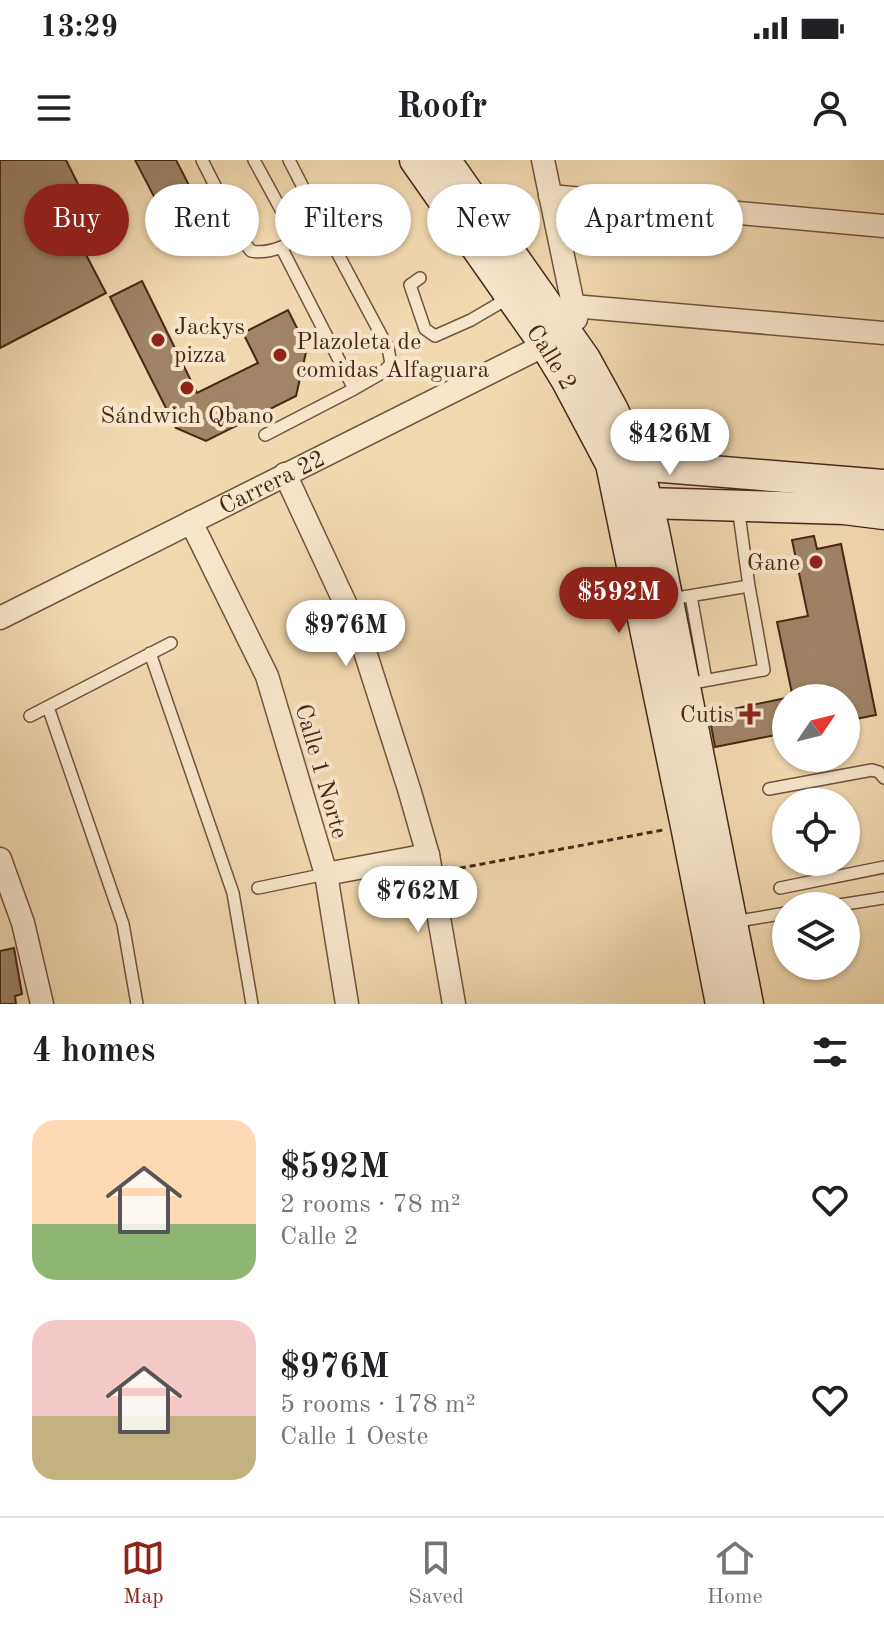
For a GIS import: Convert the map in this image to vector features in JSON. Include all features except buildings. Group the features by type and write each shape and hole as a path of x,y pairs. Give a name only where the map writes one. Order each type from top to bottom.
{"main road":[{"name":"Calle 2","path":"415,160 567,381 611,464 667,600 696,682 732,922 748,1004"},
{"name":"Calle 2","path":"445,160 585,359 638,465 667,600 686,826 721,1004"},
{"path":"638,465 884,485"},
{"path":"647,503 844,509 884,514"}],"street":[{"path":"543,160 585,359"},
{"path":"550,196 884,226"},
{"path":"573,306 884,333"},
{"name":"Carrera 22","path":"0,618 545,345"},
{"path":"285,474 359,633 409,789 428,855 454,1004"},
{"name":"Calle 1 Norte","path":"191,522 267,676 326,874 347,1004"},
{"path":"326,874 428,855"},
{"path":"0,859 23,923 42,1004"}],"lane":[{"path":"202,160 251,251 259,253 275,249"},
{"path":"254,160 275,199"},
{"path":"289,160 301,184"},
{"path":"286,256 354,389"},
{"path":"265,435 354,389 382,373 391,364 388,348 339,256"},
{"path":"420,278 410,285 425,329 435,336 471,320 510,296"},
{"path":"696,682 764,670 738,507"},
{"path":"667,600 749,586"},
{"path":"30,716 171,643"},
{"path":"150,653 233,893 252,1004"},
{"path":"48,707 123,924 137,1004"},
{"path":"769,789 872,770 884,778"},
{"path":"780,888 884,867"},
{"path":"258,888 326,874"},
{"path":"860,902 884,898"},
{"path":"732,922 772,915"}],"path":[{"path":"428,855 443,872 686,826"}],"place":[{"name":"Jackys pizza","path":"158,340"},
{"name":"Plazoleta de comidas Alfaguara","path":"280,355"},
{"name":"Sándwich Qbano","path":"187,388"},
{"name":"Gane","path":"816,562"},
{"name":"Cutis","path":"750,714"}]}
